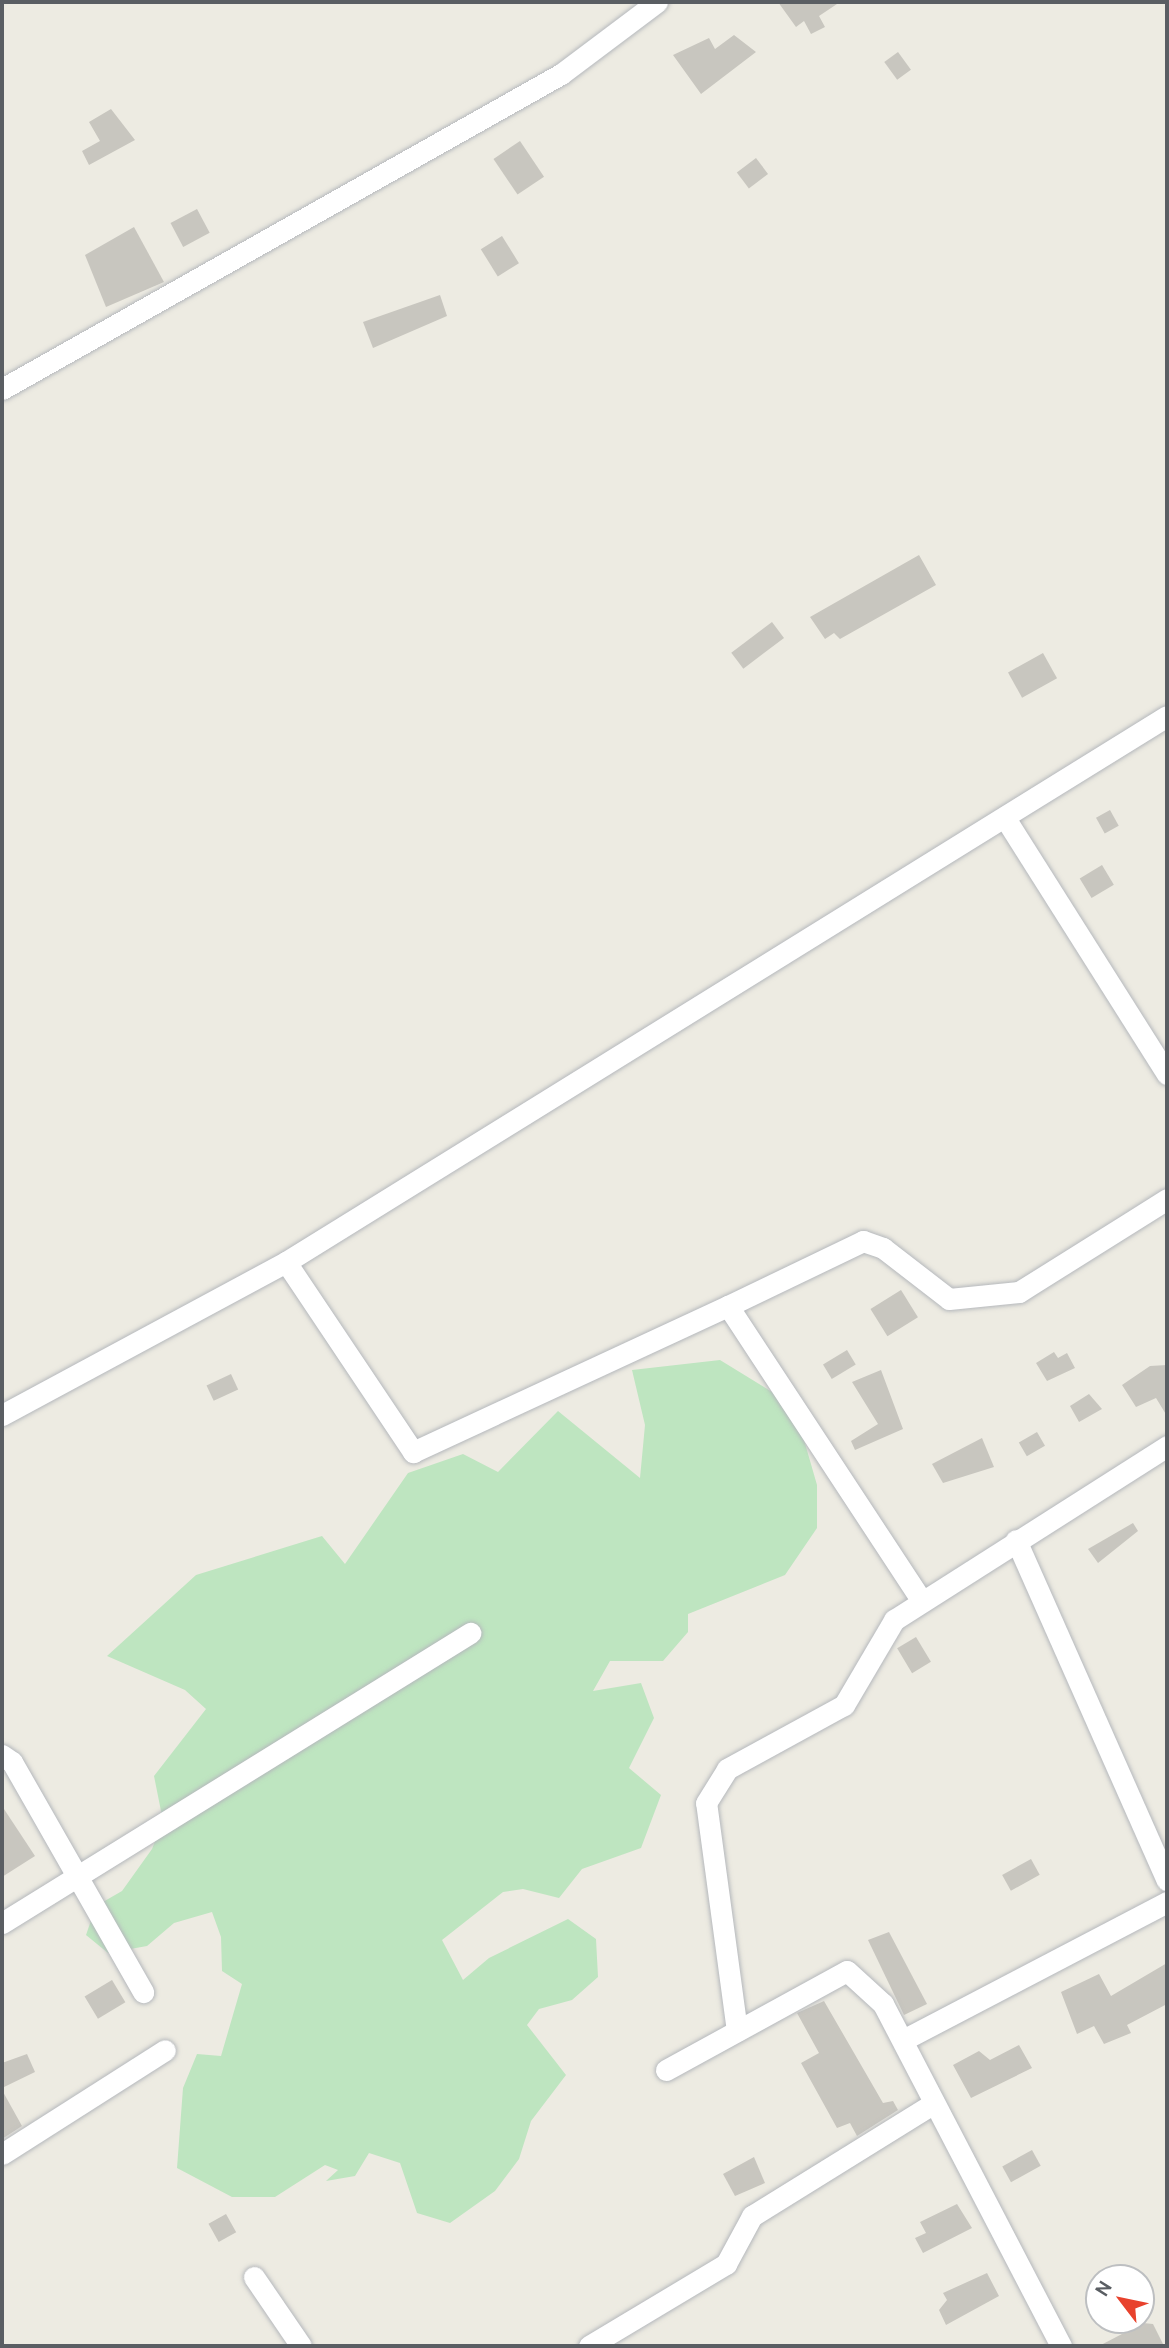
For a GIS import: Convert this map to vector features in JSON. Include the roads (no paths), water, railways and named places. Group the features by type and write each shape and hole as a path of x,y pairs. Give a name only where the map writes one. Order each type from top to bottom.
{"street":[{"path":"2,389 561,74 657,2"},
{"path":"2,1415 286,1262 1167,716"},
{"path":"1005,818 1165,1065"},
{"path":"286,1262 413,1451 863,1241 883,1248 949,1299 1019,1292 1167,1199"},
{"path":"728,1306 922,1601"},
{"path":"737,2031 706,1803 727,1769 844,1705 894,1620 1167,1446"},
{"path":"1016,1540 1167,1880"},
{"path":"2,1923 470,1633"},
{"path":"3,1758 77,1875 143,1992"},
{"path":"903,2040 1167,1902"},
{"path":"666,2070 847,1971 883,2004 1062,2346"},
{"path":"2,2154 164,2050"},
{"path":"589,2346 726,2264 752,2216 934,2103"},
{"path":"254,2277 301,2346"}]}
